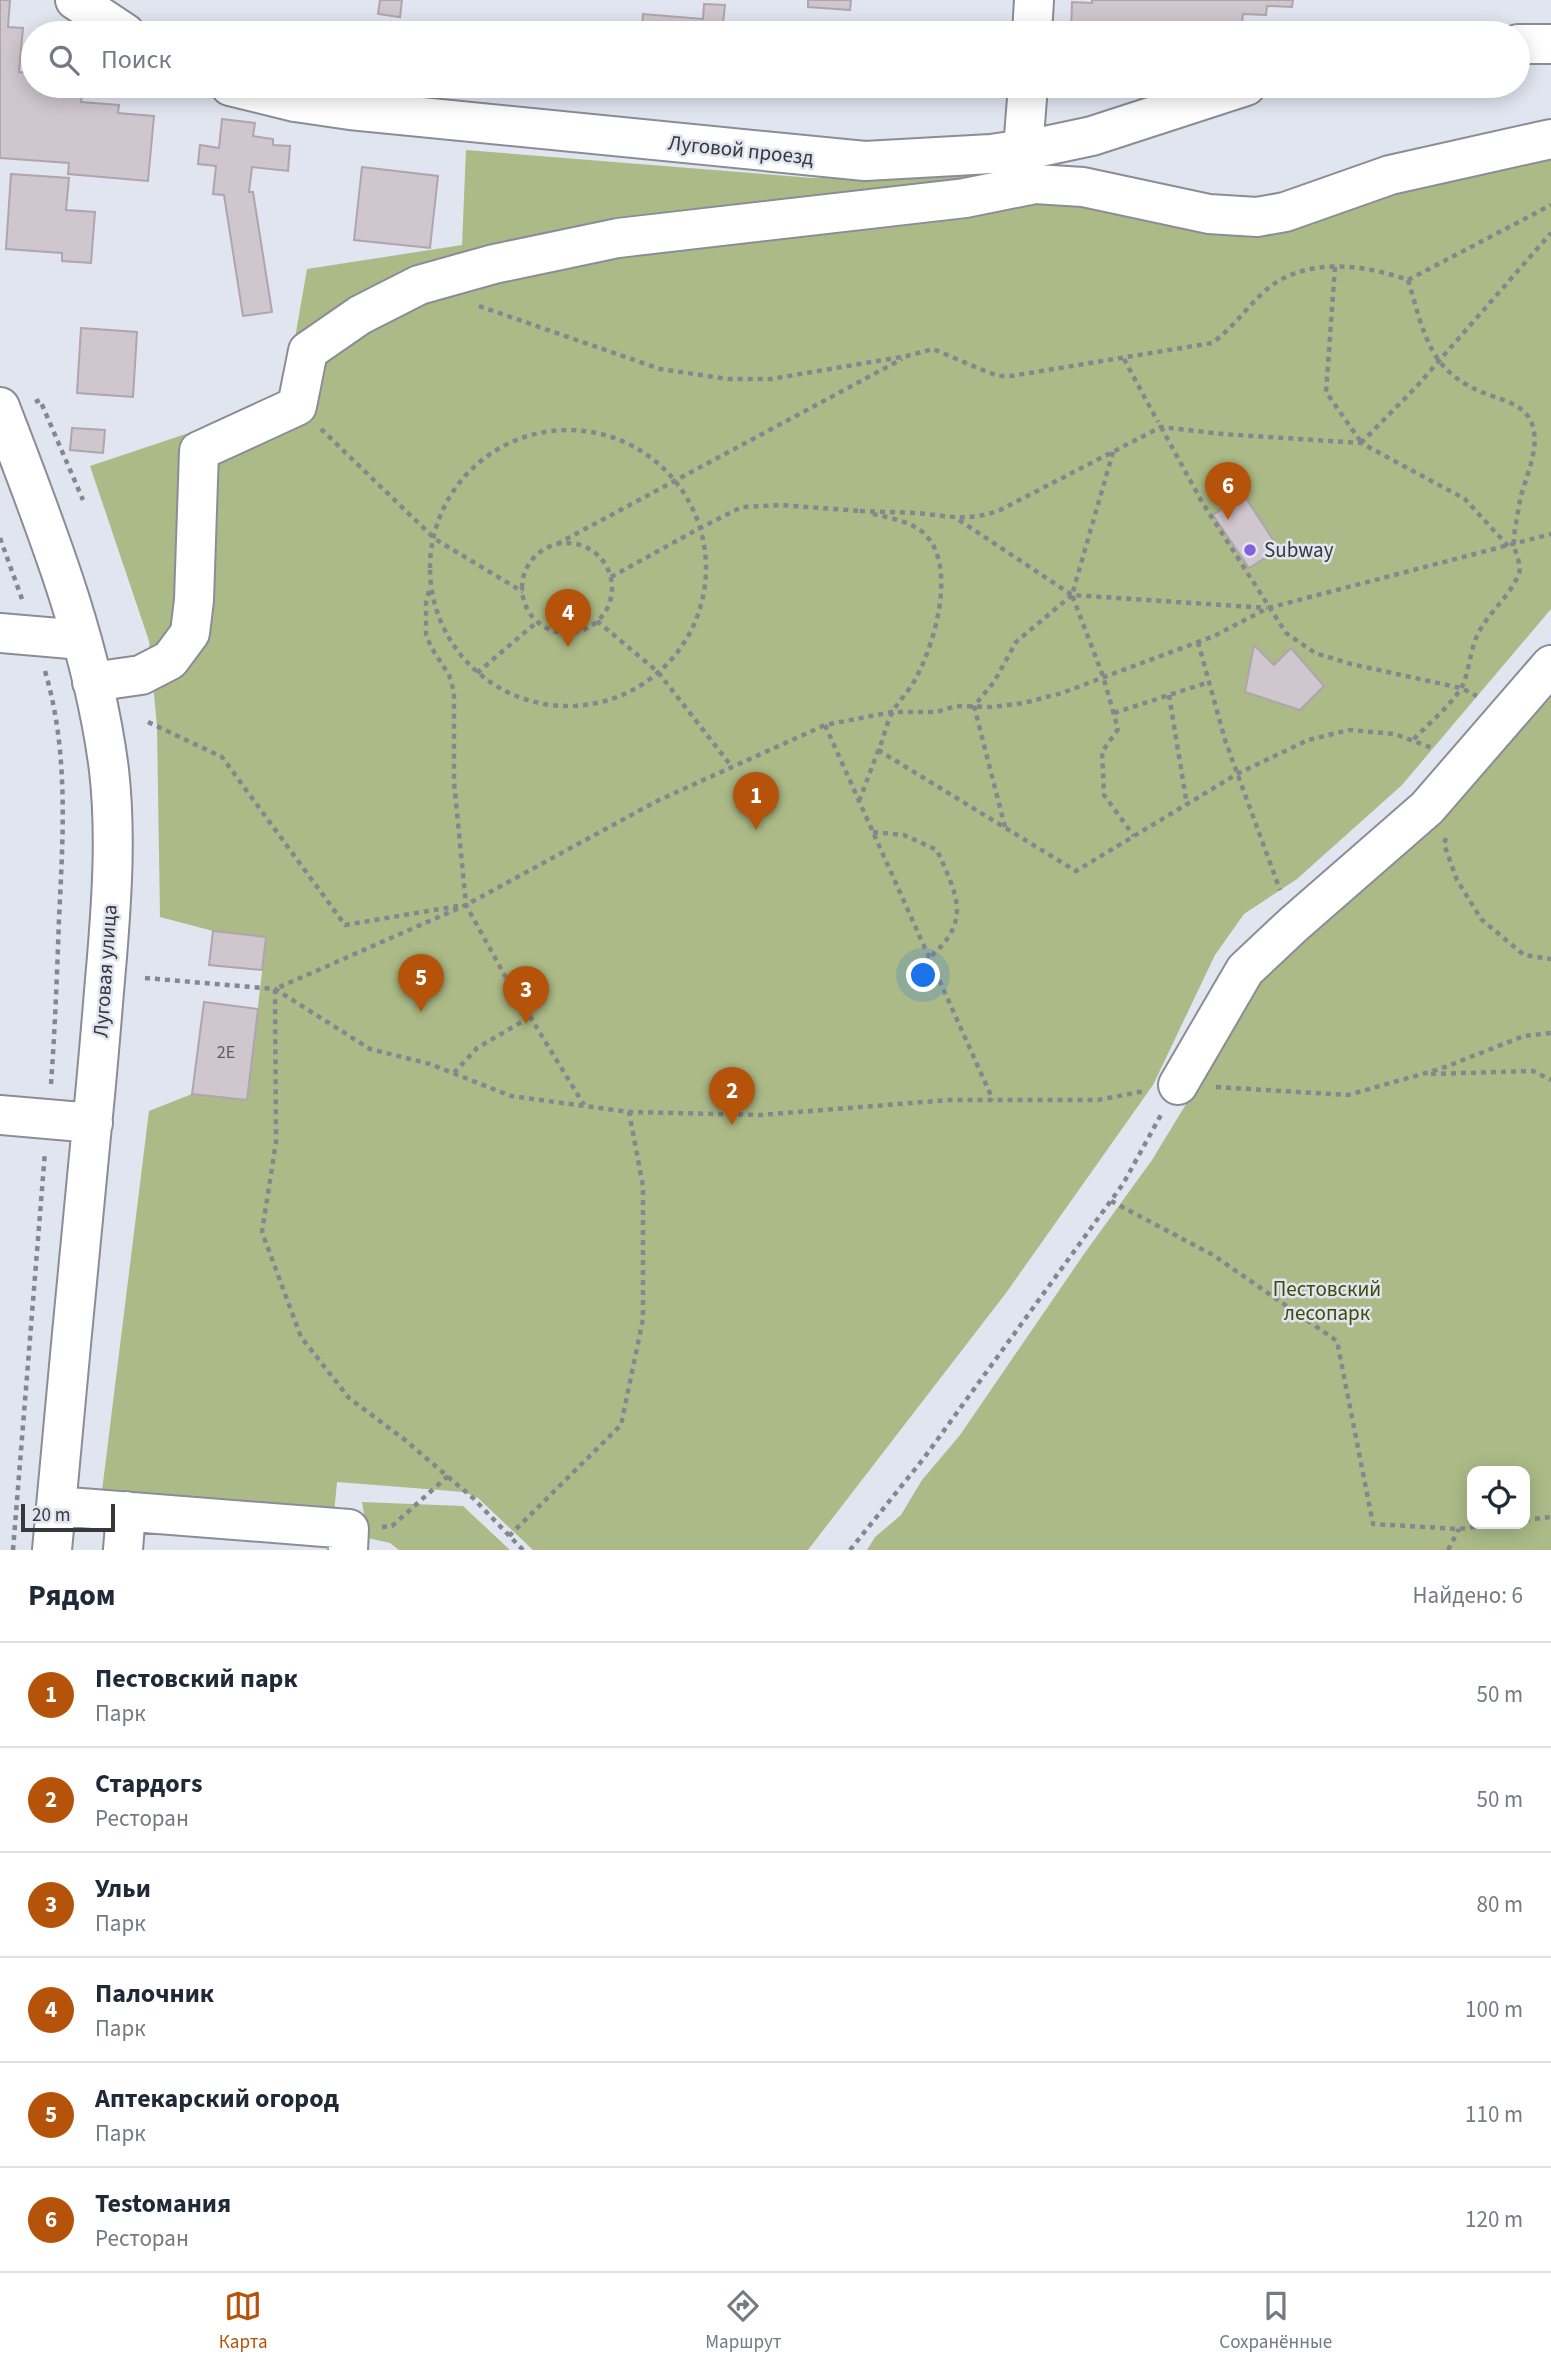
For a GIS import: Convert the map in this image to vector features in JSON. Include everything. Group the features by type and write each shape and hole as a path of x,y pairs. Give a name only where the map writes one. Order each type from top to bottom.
{"street":[{"path":"75,0 107,21"},
{"path":"1033,21 1034,0"},
{"path":"1530,44 1551,44"},
{"name":"Луговой проезд","path":"279,98 350,110 865,161 991,154 1023,149 1093,136 1209,98"},
{"path":"1023,149 1027,98"},
{"path":"92,682 141,675 170,660 190,633 194,600 199,451 297,406 307,351 360,315 419,285 494,264 618,238 965,198 1035,184 1083,187 1209,214 1257,217 1285,212 1390,175 1551,139"},
{"name":"Луговая улица","path":"0,407 71,602 82,640 109,768 113,854 93,1123 52,1550"},
{"path":"17,635 82,640"},
{"path":"1178,1085 1245,970 1427,808 1551,665"},
{"path":"0,1115 93,1123"},
{"path":"56,1506 126,1511 271,1536 349,1539"},
{"path":"124,1550 126,1511"}],"path":[{"path":"470,303 660,369 728,379 771,379 908,356 933,349 998,376 1011,376 1212,343 1227,332 1246,309 1273,285 1299,273 1335,267 1355,267 1384,271 1408,280 1551,205"},
{"path":"1361,443 1439,362 1551,233"},
{"path":"1335,267 1326,392 1361,443"},
{"path":"1408,280 1419,322 1447,373 1521,409 1532,424 1534,447 1511,545"},
{"path":"557,544 573,543 588,548 605,562 611,577 612,592 608,607 597,621 582,631 566,633 551,630 531,615 524,600 522,585 526,570 542,550 908,356"},
{"path":"1124,359 1202,502 1286,633 1315,653 1461,688 1508,714"},
{"path":"297,406 435,539 523,592"},
{"path":"611,577 742,508 782,505 974,518 1000,510 1159,424 1222,434 1361,443 1465,499 1511,545 1520,569 1514,584 1480,629 1472,645 1461,688 1413,740"},
{"path":"430,590 446,636 476,673 499,689 544,705 593,705 639,689 679,653 702,610 708,562 697,515 671,474 641,449 596,431 547,430 501,445 480,459 448,496 438,522 426,603 426,634 449,675 454,692 454,782 466,905 584,1106"},
{"path":"974,706 987,694 1016,642 1072,595 1113,451"},
{"path":"859,802 892,712 917,677 936,627 940,607 939,565 933,545 920,530 903,522 860,511"},
{"path":"958,519 1072,595 1268,608"},
{"path":"275,989 466,905 657,801 825,725 892,712 937,712 956,706 1024,703 1062,693 1214,636 1268,608 1551,534"},
{"path":"0,538 17,635 52,694 61,758 64,823 48,1119 13,1550"},
{"path":"1072,595 1103,676 1118,729 1102,752 1104,795 1134,836"},
{"path":"597,621 658,672 732,767"},
{"path":"476,673 537,622"},
{"path":"1198,642 1237,774 1294,924"},
{"path":"1114,713 1209,682"},
{"path":"1169,695 1186,805"},
{"path":"974,706 1005,827"},
{"path":"148,722 222,757 345,925 466,905"},
{"path":"825,725 993,1100"},
{"path":"878,751 1076,871 1237,774 1308,740 1349,730 1395,734 1433,748 1463,766"},
{"path":"873,832 904,835 937,850 956,893 958,909 950,932 941,947 930,957"},
{"path":"1447,833 1444,844 1457,880 1481,919 1524,955 1551,959"},
{"path":"145,978 275,989 370,1049 430,1064 511,1096 629,1112 760,1115 949,1101 1098,1100 1178,1085 1349,1095 1425,1074 1524,1036 1551,1033"},
{"path":"275,989 276,1142 262,1232 301,1337 349,1398 448,1476 523,1550"},
{"path":"454,1073 477,1048 530,1017"},
{"path":"1425,1074 1533,1071 1551,1080"},
{"path":"850,1550 924,1458 1123,1184 1178,1085"},
{"path":"509,1535 621,1425 643,1319 643,1186 629,1112"},
{"path":"1111,1201 1213,1255 1337,1341 1373,1524 1467,1528"},
{"path":"349,1539 392,1526 448,1476"},
{"path":"1530,1519 1551,1517"},
{"path":"1448,1550 1459,1529"}],"green space":[{"path":"1551,144 1551,609 1402,785 1297,879 1244,914 1215,955 1153,1085 1006,1293 808,1550 533,1550 478,1498 464,1492 337,1482 333,1524 101,1499 149,1111 192,1094 247,1100 266,938 213,931 160,917 157,726 149,641 90,466 284,401 307,269 462,245 466,150 813,178 1041,173 1208,216"},
{"name":"Пестовский лесопарк","path":"1551,669 1551,1550 867,1550 875,1537 901,1515 922,1480 960,1435 1152,1160 1264,976"},
{"path":"362,1502 463,1506 510,1550 399,1550 390,1543 368,1538"}],"building":[{"path":"0,0 10,0 8,27 21,28 21,98 82,98 81,102 119,105 118,113 154,116 148,181 68,174 69,163 0,158"},
{"path":"380,0 402,0 400,17 378,14"},
{"path":"808,0 851,0 850,10 808,7"},
{"path":"1092,0 1293,0 1292,7 1267,6 1266,15 1243,14 1242,21 1071,21 1072,2 1092,3"},
{"path":"704,4 725,5 723,21 642,21 643,14 703,19"},
{"path":"222,119 255,123 253,136 273,139 273,145 290,146 288,171 252,167 249,192 253,192 272,312 243,316 224,195 213,194 216,166 198,164 200,145 219,148"},
{"path":"362,167 438,176 430,248 354,240"},
{"path":"11,174 69,178 66,210 95,212 91,263 62,261 62,253 6,249"},
{"path":"81,328 137,332 133,397 77,393"},
{"path":"72,428 105,430 103,453 70,450"},
{"path":"1244,495 1279,549 1249,568 1213,515"},
{"path":"1254,645 1274,665 1291,648 1324,686 1300,710 1245,692"},
{"path":"213,931 266,937 262,970 209,965"},
{"path":"204,1002 258,1009 247,1100 192,1094"}],"place":[{"name":"Testoмания","path":"1228,520"},
{"name":"Subway","path":"1250,550"},
{"name":"Палочник","path":"568,647"},
{"name":"Пестовский парк","path":"756,830"},
{"name":"Аптекарский огород","path":"421,1012"},
{"name":"Ульи","path":"526,1024"},
{"name":"Стардогs","path":"732,1125"}]}
